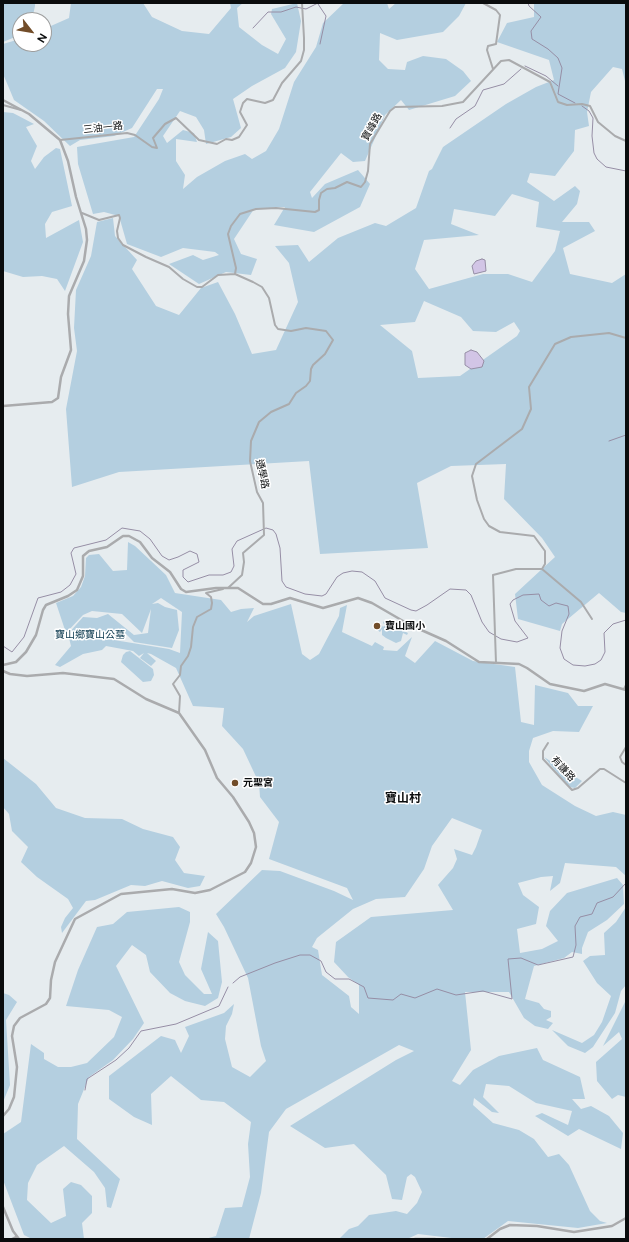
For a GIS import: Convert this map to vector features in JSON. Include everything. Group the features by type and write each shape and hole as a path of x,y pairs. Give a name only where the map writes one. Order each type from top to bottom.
{"street":[{"name":"三油一路","path":"60,140 127,133 141,138 154,149 158,147 153,138 165,124 176,118 199,140 217,144 226,139 232,140 239,137 247,125 240,112 243,103 247,99 265,103 273,100 282,82 301,61 304,38 302,3"},
{"path":"483,3 496,10 500,15 496,44 488,46 487,50 493,69"},
{"name":"寶峰路","path":"235,274 236,268 228,234 231,226 240,214 256,209 276,208 314,212 319,210 321,193 327,189 335,188 347,182 361,187 365,182 368,171 370,144 390,110 395,107 442,106 463,102 501,61 505,60 550,82 558,102 566,105 582,104 590,106 598,122 615,136 626,141"},
{"path":"3,100 24,111 60,140 66,156 78,204 82,213 88,245 82,266 69,296 68,314 71,350 62,373 58,398 52,402 3,406"},
{"path":"3,105 24,111"},
{"path":"82,213 99,220 118,215 120,218 117,231 118,238 123,245 169,267 183,279 198,287 202,286 218,275 235,274"},
{"name":"通學路","path":"230,587 242,575 244,562 243,553 264,535 263,503 256,492 250,462 251,441 259,422 271,412 289,404 296,394 310,382 311,369 313,365 325,354 333,340 326,331 306,328 291,331 278,329 275,325 269,298 262,287 235,274"},
{"path":"542,569 545,564 544,551 534,536 500,532 487,522 477,500 472,476 476,464 522,429 531,409 529,387 555,344 571,337 609,333 626,338"},
{"path":"3,665 16,662 26,652 36,635 43,610 46,605 68,596 77,590 83,576 83,556 89,551 107,547 123,536 134,538 140,542 152,558 170,572 184,591 191,592 230,587 238,588 263,604 290,598 323,608 335,606 354,598 364,599 410,625 446,641 479,662 521,665 550,684 584,691 605,684 625,689 626,685"},
{"path":"496,663 493,575 516,569 542,569 581,602 592,619"},
{"path":"179,713 180,696 173,684 180,675 181,666 190,652 193,627 197,618 211,609 211,597 206,593 230,587"},
{"path":"3,671 22,676 63,673 114,679 146,699 179,713 205,750 217,778 233,797 249,822 256,841 255,854 245,872 240,876 223,882 204,892 189,893 172,889 121,894 75,919 55,962 51,980 50,998 46,1004 20,1018 14,1026 12,1036 17,1067 14,1097 9,1109 3,1116"},
{"name":"有謙路","path":"548,743 543,751 543,759 572,790 578,788 600,768 626,783"},
{"path":"626,747 620,757 622,762 626,765"},
{"path":"3,1207 16,1236 19,1239"},
{"path":"487,1239 500,1229 510,1226 537,1226 574,1232 612,1226 626,1218"},
{"path":"12,1239 16,1236"},
{"path":"415,1239 435,1239"}],"green space":[{"path":"3,3 35,3 34,12 12,12 12,38 3,42"},
{"path":"71,3 143,3 152,17 182,31 209,34 231,8 230,3 243,3 237,8 239,27 262,45 278,54 286,39 271,14 272,9 297,3 301,21 296,52 285,68 252,86 233,99 241,128 231,137 206,144 204,130 196,117 180,111 163,136 167,143 183,130 194,133 197,142 176,139 176,161 185,175 183,189 197,177 225,161 245,154 252,159 266,151 279,129 294,82 316,47 323,23 344,3 387,3 389,9 396,3 466,3 459,16 443,32 397,40 380,33 379,60 388,69 405,70 407,62 423,56 446,59 463,71 471,81 455,96 409,110 401,100 385,115 365,161 353,162 341,153 310,192 312,198 325,184 358,170 370,184 360,207 314,232 274,225 285,207 254,209 234,239 241,254 257,259 251,275 226,272 199,284 169,264 193,255 203,260 219,255 215,252 183,248 161,257 127,244 119,216 104,212 93,214 78,164 77,147 134,137 159,99 163,89 157,89 132,128 114,136 80,140 70,146 44,121 14,100 3,74 3,44 12,41 12,52 52,52 52,25 69,18"},
{"path":"534,3 626,3 626,85 622,69 613,67 591,92 587,112 589,126 575,130 574,151 555,176 530,173 527,182 554,201 575,186 580,191 577,204 562,222 589,222 595,231 563,248 570,274 612,283 626,274 626,613 621,612 599,593 562,624 560,631 518,619 515,594 555,557 542,538 504,499 506,464 451,466 417,483 428,548 320,554 309,461 119,472 72,487 66,409 77,351 74,328 76,290 91,256 97,222 113,218 115,236 137,260 132,269 156,306 179,315 201,288 218,282 235,314 252,354 276,350 298,302 289,263 275,246 298,245 309,262 338,238 375,223 386,226 416,208 429,171 432,169 443,147 506,104 536,87 554,80 549,60 497,42 507,23 534,17","holes":["512,194 539,202 536,227 560,231 555,251 532,282 508,274 483,274 429,289 415,269 424,240 479,235 451,224 454,209 495,216","424,301 461,317 473,331 496,332 514,322 520,331 517,336 460,376 418,378 412,351 380,325 415,322"]},
{"path":"3,112 13,113 34,124 26,127 37,146 31,161 35,169 44,157 56,148 60,149 72,206 52,212 45,224 46,238 79,220 83,242 65,291 57,279 42,276 23,277 3,271"},
{"name":"寶山鄉寶山公墓","path":"128,542 135,546 166,575 175,593 221,600 231,612 241,609 254,608 247,622 254,616 291,604 302,654 310,660 319,654 339,616 340,608 347,605 342,632 372,646 375,642 384,647 383,650 397,651 412,637 405,656 415,663 435,641 473,661 515,667 521,722 534,725 535,685 568,693 578,706 593,706 579,732 553,731 533,738 529,751 529,762 542,785 575,806 596,816 613,812 626,815 626,876 616,867 565,863 560,883 550,891 553,876 541,877 518,883 523,895 539,907 536,924 517,929 520,953 542,949 558,941 546,926 550,911 567,893 617,878 623,885 624,904 607,920 588,932 582,948 582,954 572,952 564,958 534,966 525,999 539,1003 544,1009 551,1011 551,1017 546,1020 553,1023 548,1029 535,1026 524,1018 509,992 465,992 471,1050 452,1081 460,1085 473,1070 499,1056 537,1048 543,1060 580,1077 585,1099 572,1099 581,1109 591,1106 609,1116 623,1133 621,1149 579,1129 568,1136 535,1116 542,1113 568,1125 572,1111 536,1103 509,1086 486,1084 483,1097 499,1113 492,1112 474,1098 473,1105 493,1123 519,1130 534,1139 548,1157 559,1154 569,1165 590,1211 600,1221 607,1223 578,1228 508,1221 483,1239 460,1239 418,1234 407,1239 339,1239 349,1229 358,1226 369,1215 396,1211 407,1214 417,1203 422,1192 415,1177 411,1174 407,1177 402,1200 392,1199 386,1175 354,1144 325,1148 290,1126 396,1060 414,1051 399,1045 286,1109 269,1132 261,1193 249,1239 205,1239 216,1236 225,1208 242,1207 250,1177 248,1144 251,1122 224,1102 201,1100 171,1076 151,1094 152,1125 134,1117 109,1099 109,1076 161,1036 175,1040 181,1053 189,1036 185,1027 224,1013 234,1004 232,1014 226,1026 225,1039 232,1067 250,1077 266,1061 261,1046 248,978 224,927 216,914 262,870 280,871 334,891 353,900 347,888 269,859 279,822 260,797 259,783 243,749 222,726 224,708 193,706 176,668 151,654 147,653 156,661 151,666 140,658 144,653 139,656 133,651 106,646 102,650 83,654 60,667 55,665 71,646 68,634 83,617 97,618 108,614 134,635 148,633 151,609 142,633 122,614 92,611 83,615 66,633 56,603 73,596 81,587 85,576 86,558 89,555 99,554 113,571 127,570","holes":["161,598 182,612 180,653 169,649 114,640 124,632 134,642 172,648 179,630 177,610 165,607 158,603 152,604","452,818 482,830 472,855 454,849 457,859 453,868 438,885 453,910 371,917 336,942 334,962 348,977 359,985 359,1014 351,1007 349,996 322,975 318,950 312,947 317,938 353,909 376,899 405,897 424,869 432,846"]},
{"path":"384,621 408,633 407,635 403,633 401,641 396,643 386,638 382,635 382,629 380,632 376,629 380,623 383,627 385,625 383,623"},
{"path":"130,651 153,669 154,675 151,681 143,682 121,662 123,655"},
{"path":"544,757 582,781 575,788 569,787"},
{"path":"3,758 36,784 56,808 85,818 122,819 143,829 173,837 180,847 175,860 184,873 205,876 200,886 188,888 162,881 145,886 131,885 95,900 86,901 62,933 61,927 65,918 73,908 68,899 37,877 21,862 28,847 12,831 9,814 3,807"},
{"path":"179,907 190,912 190,922 179,962 185,975 204,994 212,994 201,969 208,932 218,941 222,982 218,998 205,1006 185,1001 170,993 150,972 146,955 132,945 116,966 144,1023 133,1039 113,1060 89,1077 78,1104 77,1139 120,1179 111,1208 107,1207 105,1188 94,1172 64,1146 37,1165 28,1183 27,1200 51,1223 66,1216 63,1189 71,1182 81,1185 92,1196 92,1213 82,1223 84,1239 32,1239 24,1235 3,1180 3,1134 21,1122 31,1044 44,1053 44,1059 58,1067 71,1067 87,1063 114,1037 122,1017 109,1010 66,1006 78,970 97,927 113,924 127,912"},
{"path":"626,907 626,985 621,991 615,1013 593,1047 585,1053 568,1046 552,1030 582,1043 594,1035 602,1022 611,996 597,983 583,961 590,956 605,955 604,933 616,922"},
{"path":"3,993 9,995 17,1002 6,1020 10,1085 3,1102"},
{"path":"625,1002 626,1097 618,1095 612,1099 597,1081 596,1062 622,1039 619,1032 603,1046"}],"shaded area":[{"path":"482,259 485,260 486,271 474,274 472,266 476,261"},
{"path":"471,350 477,352 484,361 482,367 471,369 465,365 465,353"}],"waterway":[{"path":"253,28 268,12 281,12 296,7 306,9 318,3"},
{"path":"528,3 529,6 541,17 531,31 532,39 548,49 558,58 562,68 558,94 575,103"},
{"path":"318,4 326,16 320,44"},
{"path":"525,66 546,76 558,86"},
{"path":"450,128 456,119 475,106 483,90 504,84 521,69"},
{"path":"582,106 589,111 593,118 592,136 594,153 597,159 606,167 626,171"},
{"path":"609,441 626,435"},
{"path":"3,646 12,652 24,637 38,598 61,592 70,585 76,574 71,553 74,548 106,540 122,528 140,531 150,539 162,556 169,560 190,551 197,554 199,562 183,570 183,577 188,582 209,575 223,575 231,572 234,566 232,549 237,541 266,528 273,530 276,534 280,548 282,581 286,587 305,594 322,596 326,594 337,577 343,573 352,571 362,572 375,581 385,598 416,611 450,589 466,590 471,595 482,622 489,632 501,639 517,642 528,638 515,621 510,604 513,600 523,595 539,594 541,600 549,606 556,603 568,606 569,614 562,631 560,648 564,659 573,665 585,666 595,664 601,660 605,652 604,633 613,624 626,620"},
{"path":"233,983 240,977 275,963 300,955 310,955 321,961 326,972 335,979 349,979 364,987 368,998 393,1000 401,994 415,998 437,989 456,995 483,991 512,999 508,959 521,958 538,965 573,957 576,945 575,926 580,917 592,914 597,903 613,897 626,883"},
{"path":"85,1090 87,1079 116,1060 129,1048 141,1031 176,1024 219,1006 228,987"}],"place":[{"name":"寶山國小","path":"377,626"},
{"name":"元聖宮","path":"235,783"}],"district":[{"name":"寶山村","path":"403,798"}]}
